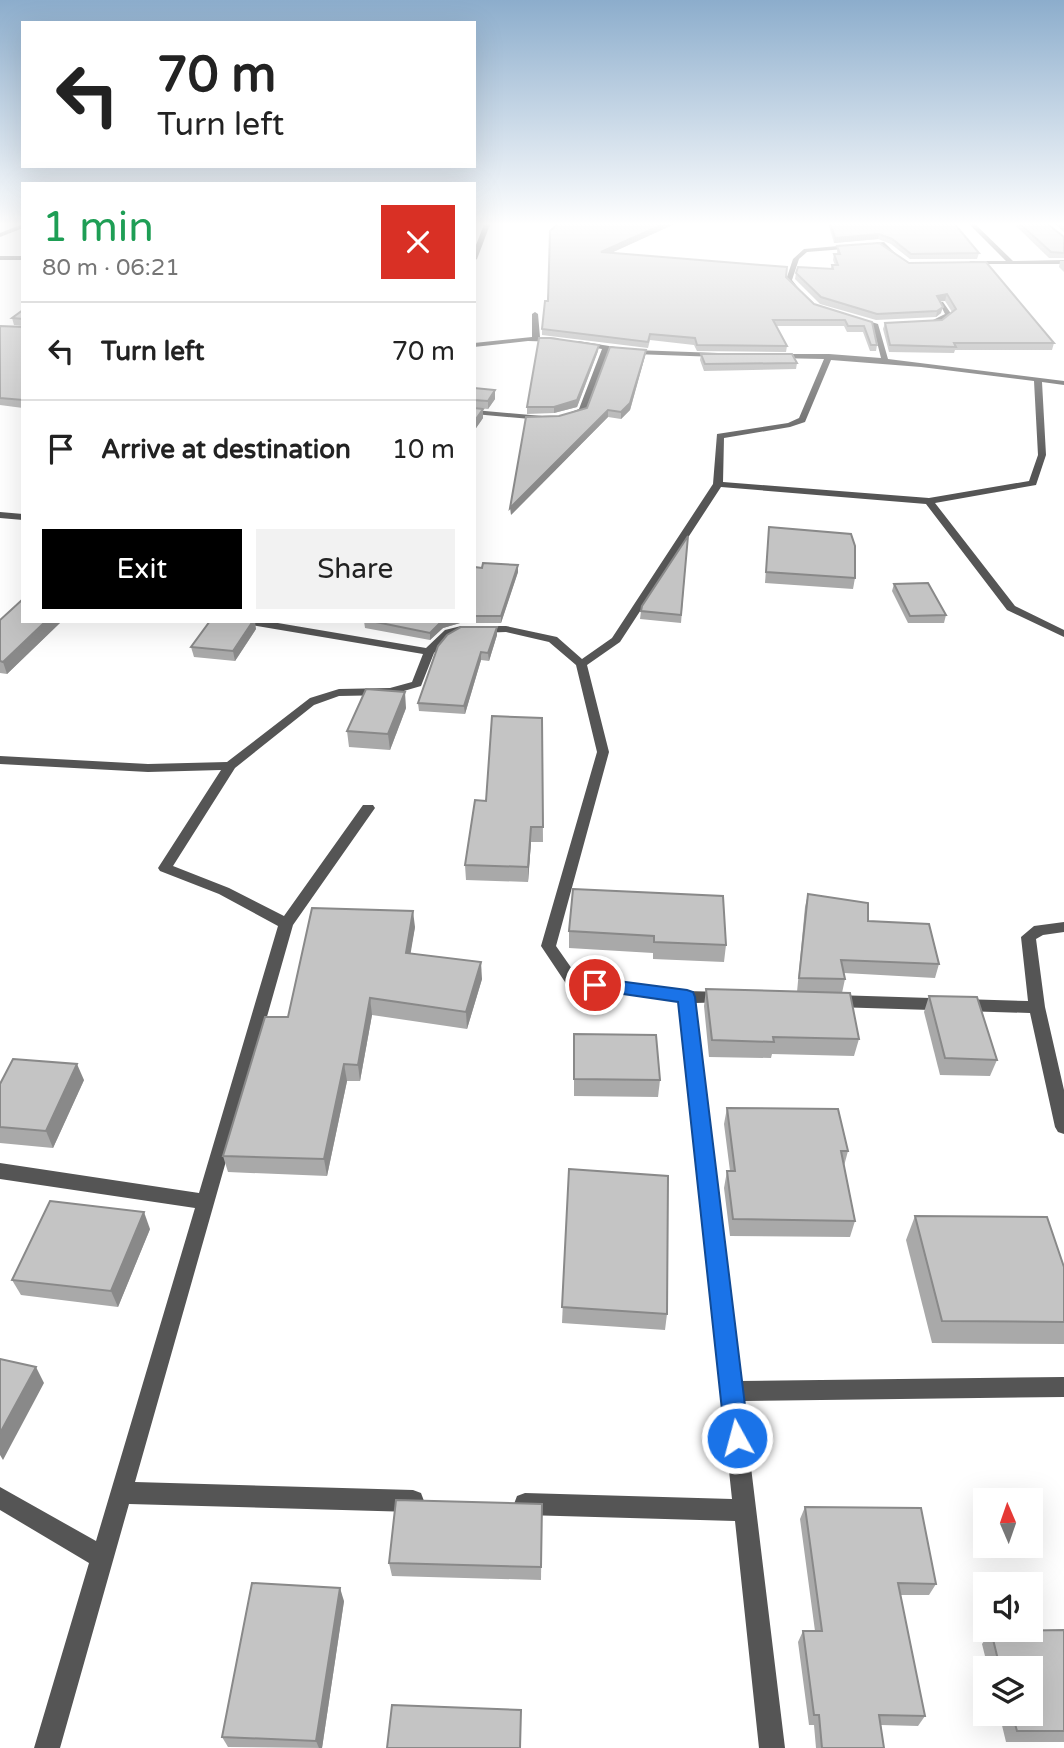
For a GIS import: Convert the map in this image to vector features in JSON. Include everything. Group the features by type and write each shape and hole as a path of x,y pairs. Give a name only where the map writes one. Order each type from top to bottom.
{"street":[{"path":"926,322 939,322 949,315 941,304"},
{"path":"535,314 536,339"},
{"path":"852,318 876,326 888,325"},
{"path":"876,326 885,361"},
{"path":"476,345 536,339 681,355 722,355"},
{"path":"476,412 542,418 577,414 583,410 606,347"},
{"path":"762,356 829,356 885,361 1064,383"},
{"path":"581,664 615,640 718,484 720,436 790,425 802,420 829,356"},
{"path":"718,484 929,501 1033,483 1042,455 1038,379"},
{"path":"929,501 1011,608 1064,634"},
{"path":"0,515 21,517"},
{"path":"257,623 429,652"},
{"path":"285,924 224,891 165,868 230,766 310,702 344,692 399,692 417,684 429,652 449,632 461,629 506,629 553,639 581,664 603,752 548,946 572,981 687,997 740,999"},
{"path":"0,760 148,768 230,766"},
{"path":"47,1748 285,924 368,808"},
{"path":"1064,927 1039,930 1028,937 1037,1007 1064,1127"},
{"path":"687,997 772,1748"},
{"path":"821,1001 1037,1007"},
{"path":"0,1171 203,1201"},
{"path":"731,1391 1064,1387"},
{"path":"121,1493 440,1502"},
{"path":"0,1498 103,1558"},
{"path":"509,1504 745,1510"}],"building":[{"path":"545,304 814,304 872,322 877,345 871,345 864,326 848,326 845,320 773,320 787,346 697,345 695,338 650,334 648,342 542,329"},
{"path":"843,304 941,304 943,307 937,311 877,314"},
{"path":"953,304 1021,304 1054,343 954,343 956,347 890,345 885,323 942,320 956,309"},
{"path":"21,311 21,319 12,318"},
{"path":"0,326 21,327 21,400 0,398"},
{"path":"539,338 599,345 577,400 554,407 527,407"},
{"path":"610,347 646,350 630,403 621,412 608,410 510,508 526,417 559,416 587,408"},
{"path":"701,354 792,354 797,363 705,364"},
{"path":"476,388 495,390 488,401 476,400"},
{"path":"476,408 483,409 476,419"},
{"path":"769,527 851,534 855,546 855,578 766,572"},
{"path":"688,536 681,615 641,611 642,606"},
{"path":"483,563 518,565 501,616 476,616 476,567 482,568"},
{"path":"928,583 946,615 910,616 894,584"},
{"path":"21,601 21,623 44,623 3,662 0,661 0,620"},
{"path":"209,623 252,623 233,651 191,647"},
{"path":"381,623 440,623 430,633"},
{"path":"461,627 497,627 488,653 481,652 464,706 418,703 438,646 447,635"},
{"path":"366,689 405,692 388,734 347,731"},
{"path":"492,716 542,718 543,827 531,827 528,867 465,865 475,800 486,801"},
{"path":"573,889 723,896 726,945 654,942 654,936 569,931"},
{"path":"808,894 868,903 868,921 929,924 939,964 841,960 845,979 799,978"},
{"path":"312,908 413,911 406,953 481,962 466,1012 370,998 358,1065 344,1064 324,1159 223,1156 265,1017 288,1017"},
{"path":"706,989 850,993 859,1039 773,1037 774,1042 712,1040"},
{"path":"929,996 977,997 997,1060 945,1058"},
{"path":"574,1034 656,1035 660,1080 574,1079"},
{"path":"13,1059 77,1064 46,1131 0,1127 0,1084"},
{"path":"727,1108 838,1109 848,1151 841,1151 855,1221 733,1219 727,1171 735,1171"},
{"path":"569,1169 668,1176 667,1314 562,1307"},
{"path":"50,1201 144,1212 111,1291 12,1280"},
{"path":"915,1216 1047,1217 1064,1267 1064,1322 942,1321"},
{"path":"0,1359 36,1367 0,1433"},
{"path":"396,1500 542,1504 541,1567 389,1563"},
{"path":"805,1507 921,1508 936,1584 898,1583 925,1716 879,1715 884,1748 822,1748 819,1715 814,1715 803,1631 822,1631"},
{"path":"252,1583 340,1588 316,1741 222,1737"},
{"path":"1043,1630 1064,1630 1064,1731 1017,1731 1016,1726 1043,1726 1043,1656 997,1656 994,1642 1043,1642"},
{"path":"392,1705 521,1710 520,1748 387,1748"}],"route":[{"path":"595,985 687,997 737,1438"}]}
